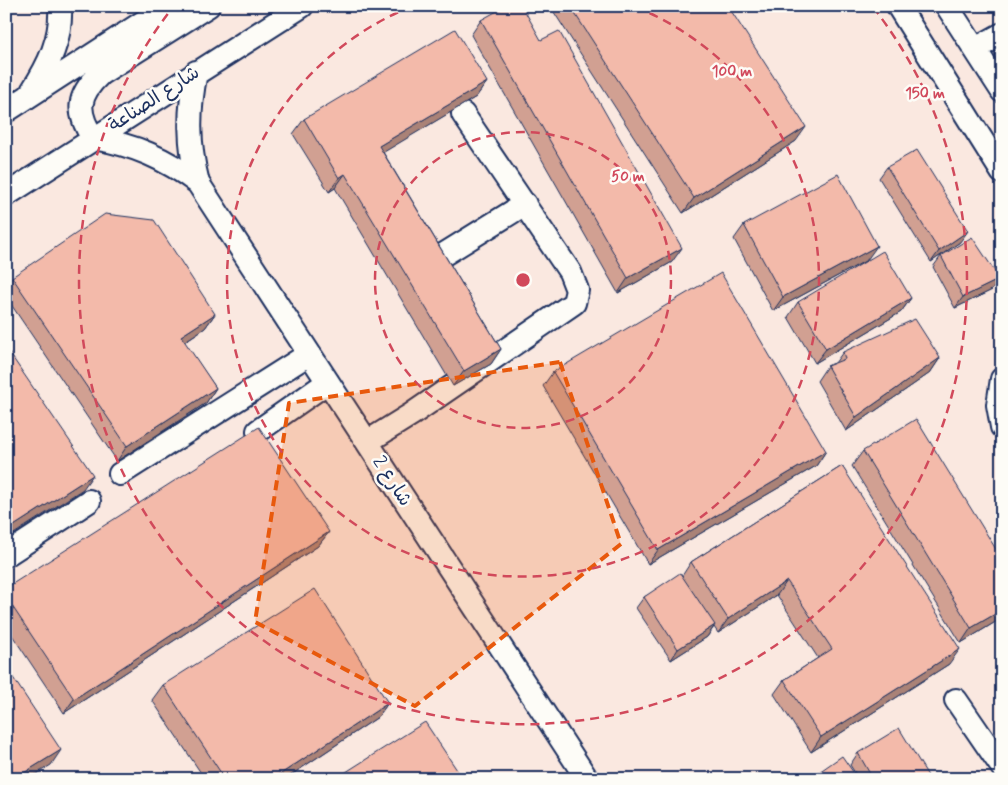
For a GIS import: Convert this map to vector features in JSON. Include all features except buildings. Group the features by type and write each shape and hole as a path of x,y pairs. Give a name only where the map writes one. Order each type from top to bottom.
{"street":[{"path":"29,97 55,50 61,20 60,6"},
{"path":"6,111 168,6"},
{"path":"93,138 85,125 82,112 82,100 87,87 100,74 208,6"},
{"name":"شارع الصناعة","path":"6,194 302,6"},
{"path":"898,6 1002,172"},
{"path":"947,6 1002,91"},
{"path":"975,49 1002,34"},
{"name":"شارع 2","path":"196,72 190,100 189,127 191,155 198,182 587,779"},
{"path":"367,442 478,357 574,303 577,290 570,272 463,114"},
{"name":"شارع 2","path":"93,138 122,143 149,152 175,166 198,182"},
{"path":"433,299 429,286 432,271 438,258 525,204"},
{"path":"120,474 310,354"},
{"path":"1002,379 998,405 1002,426"},
{"path":"258,431 328,382"},
{"path":"6,555 89,501"},
{"path":"956,700 1002,767"}],"highlighted area":[{"path":"560,362 621,544 415,706 255,622 289,403"}],"shaded area":[{"path":"6,6 1002,6 1002,779 6,779"}]}
